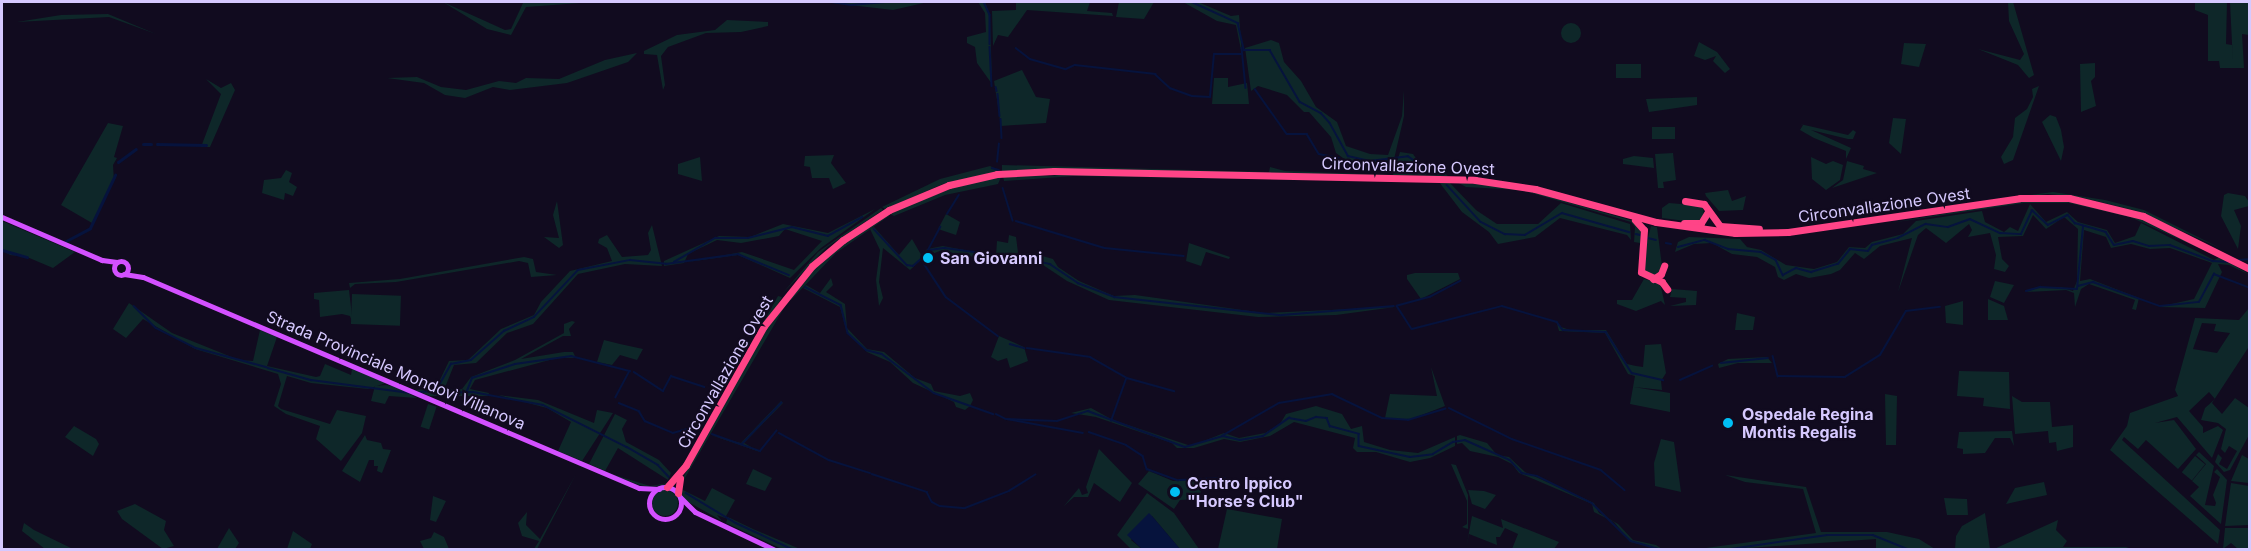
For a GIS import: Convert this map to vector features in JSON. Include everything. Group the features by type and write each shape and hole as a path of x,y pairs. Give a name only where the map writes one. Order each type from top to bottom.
{"highway":[{"name":"Circonvallazione Ovest","path":"681,473 781,301 832,248 886,211 939,188 992,175 1009,173 1463,180 1535,189 1636,218 1680,227 1735,233 1813,230 2019,198 2052,197 2120,208 2250,269"},
{"path":"1685,201 1706,207 1713,222 1722,227 1813,230"},
{"path":"1636,218 1698,224 1707,217 1706,207"},
{"path":"1613,212 1640,222 1644,235 1640,270 1660,278 1666,289"},
{"path":"1644,235 1652,225 1680,227"},
{"path":"1660,278 1664,266"},
{"path":"667,487 681,473"},
{"path":"679,495 681,473"}],"main road":[{"path":"2,214 10,220 102,260 126,264 124,274"},
{"name":"Strada Provinciale Mondovì Villanova","path":"102,260 114,270 143,277 639,488 659,489"},
{"path":"114,270 117,262"},
{"name":"Strada Provinciale Mondovì Villanova","path":"126,264 143,277"},
{"path":"695,512 677,513 668,518 659,517 651,509 650,500 659,489 667,487 679,495 695,512 775,549"},
{"name":"Strada Provinciale Mondovì Villanova","path":"639,488 650,500"},
{"path":"677,513 679,495"}],"green space":[{"path":"443,2 505,30 511,29 523,3 594,2 526,7 511,35 487,29"},
{"path":"824,2 853,3 928,2 893,10"},
{"path":"978,2 985,2 990,15 992,84 977,63 975,47 967,43 967,37 986,32 985,13"},
{"path":"1016,2 1090,2 1087,11 1112,13 1113,16 1027,10 1008,37 998,35 993,46 992,11 1016,10"},
{"path":"1119,2 1154,2 1144,19 1116,17"},
{"path":"1183,2 1198,2 1231,16 1239,15 1242,55 1236,25 1217,21"},
{"path":"2008,2 2013,2 2034,75 2029,78 2018,65 1978,49 2020,60 2024,54 2009,21"},
{"path":"2195,2 2227,2 2226,44 2232,45 2233,64 2230,2 2249,2 2249,35 2242,34 2244,68 2220,68 2219,61 2208,61 2208,15 2195,10"},
{"path":"108,14 156,34 109,17 17,22 61,15"},
{"path":"727,20 768,22 768,26 741,32 706,33 668,47 661,56 665,85 663,90 657,55 644,54 644,51 677,35 715,30"},
{"path":"1571,23 1578,26 1581,33 1578,40 1571,43 1564,40 1561,33 1564,26"},
{"path":"1271,40 1279,43 1284,62 1301,81 1316,107 1337,122 1346,146 1370,154 1388,155 1402,116 1404,90 1404,116 1392,168 1350,163 1336,153 1331,137 1309,112 1304,112 1287,95 1258,86 1251,91 1245,48"},
{"path":"1699,42 1717,52 1730,69 1725,73 1713,61 1716,56 1705,60 1694,56"},
{"path":"1904,43 1926,44 1919,67 1901,64"},
{"path":"637,53 628,62 567,83 510,90 493,87 465,98 445,95 424,83 387,78 417,77 441,87 466,90 499,81 516,83 526,78 559,79 605,60"},
{"path":"2095,63 2095,77 2091,81 2096,106 2081,112 2080,64"},
{"path":"1616,64 1641,64 1641,78 1616,78"},
{"path":"1022,70 1036,97 1050,99 1046,123 1001,126 994,81"},
{"path":"1214,78 1228,78 1228,87 1247,83 1249,104 1212,104"},
{"path":"206,79 221,88 231,83 235,90 210,147 201,147 221,94"},
{"path":"2039,86 2013,160 2004,164 2001,157 2013,137 2015,118 2027,109 2033,97 2032,89"},
{"path":"1697,97 1697,105 1649,112 1646,99"},
{"path":"2050,115 2056,117 2061,130 2064,147 2061,161 2042,122"},
{"path":"1893,118 1906,119 1901,154 1889,143"},
{"path":"108,123 123,126 114,157 117,158 113,165 114,181 92,223 61,205"},
{"path":"1800,124 1848,135 1853,130 1856,132 1853,139 1848,139 1811,130 1851,148 1846,159 1846,151 1800,130 1803,125"},
{"path":"1652,127 1675,127 1675,139 1652,139"},
{"path":"1400,152 1413,154 1420,164 1438,168 1448,176 1393,175"},
{"path":"1673,153 1676,180 1663,182 1664,188 1658,188 1655,154"},
{"path":"834,155 831,163 846,183 833,189 829,178 812,178 810,167 804,166 805,156"},
{"path":"1634,156 1653,158 1654,168 1623,164 1623,159"},
{"path":"700,157 702,181 678,174 678,164"},
{"path":"1811,157 1826,164 1833,161 1843,165 1840,180 1826,190 1812,179"},
{"path":"1847,161 1877,173 1832,188 1843,180"},
{"path":"1002,165 1269,172 1270,167 1285,171 1390,175 1002,171"},
{"path":"990,166 1000,171 943,184 885,209 882,207 940,179"},
{"path":"286,170 292,173 289,182 297,187 293,196 285,193 284,200 262,193 264,180 281,178"},
{"path":"1033,174 1388,181 1074,176 1004,181 1003,176"},
{"path":"1001,177 998,184 945,195 894,216 888,213 966,183"},
{"path":"1439,182 1449,182 1476,210 1497,224 1538,224 1561,203 1630,224 1631,240 1627,235 1560,218 1535,237 1498,244 1489,232 1462,212"},
{"path":"1457,182 1515,187 1637,222 1642,228 1640,243 1634,242 1635,227 1631,222 1521,190 1466,187"},
{"path":"1728,190 1732,201 1746,196 1743,210 1719,211 1705,193"},
{"path":"2053,192 2105,200 2144,210 2222,249 2137,211 2084,198 2048,194 1934,208"},
{"path":"2228,193 2245,196 2249,202 2249,206 2234,210 2241,226 2238,249 2221,216 2224,195"},
{"path":"557,201 563,245 559,248 544,237 559,238 553,215"},
{"path":"2018,201 2073,201 2142,218 2219,257 2130,217 2069,203 2024,203 1890,223"},
{"path":"1669,203 1703,206 1704,218 1693,222 1662,218 1662,208"},
{"path":"2030,204 2046,222 2067,212 2078,222 2107,230 2115,243 2135,236 2141,223 2214,260 2220,257 2250,275 2229,265 2218,264 2222,272 2205,308 2158,307 2194,299 2212,263 2170,248 2150,249 2131,244 2111,248 2106,237 2084,230 2080,281 2090,279 2139,298 2136,310 2132,309 2135,300 2089,284 2081,289 2075,307 2074,293 2066,290 2026,292 2039,287 2061,287 2073,291 2077,281 2078,229 2064,217 2046,229 2033,215 2023,236 1998,237 2002,259 2009,266 2005,272 1994,269 1996,255 1990,233 1968,237 1972,230 1969,224 1946,243 1926,228 1918,235 1898,292 1912,238 1880,246 1864,259 1855,253 1840,270 1831,274 1809,278 1796,274 1784,280 1778,277 1775,267 1757,257 1732,254 1712,243 1694,244 1675,252 1678,242 1689,237 1740,239 1747,247 1761,250 1786,265 1814,269 1837,262 1849,247 1865,248 1872,242 1903,234 1916,221 1982,211 1985,222 2004,232 2010,227 2018,231"},
{"path":"881,208 883,210 827,247 782,294 818,252"},
{"path":"875,209 821,248 790,278 738,255 687,262 742,252 794,270 822,241 785,229 779,236 741,243 717,240 688,254 684,263 664,266 664,261 719,236 750,237 783,224 828,233"},
{"path":"887,214 889,216 836,253 791,300 787,298 829,254"},
{"path":"946,214 960,222 956,235 938,229"},
{"path":"2,221 75,252 53,268 27,257 10,255 2,250"},
{"path":"652,225 662,266 625,264 578,274 533,324 507,333 476,363 454,365 444,390 462,389 471,377 515,360 564,333 564,324 572,321 575,322 569,329 571,336 563,336 521,359 564,352 573,352 576,358 557,358 475,380 470,389 489,393 488,396 430,396 415,390 436,388 449,361 468,360 501,329 534,315 541,302 570,271 612,261 607,248 598,243 599,239 607,235 622,257 648,255 651,250 648,233"},
{"path":"1651,226 1657,227 1662,266 1660,272 1649,277 1641,266"},
{"path":"874,227 899,255 912,239 923,258 910,270 883,248 879,282 883,298 879,306 876,280 880,250 870,229"},
{"path":"1009,235 1016,237 1019,260 964,256 942,250 925,257 924,254 927,249 943,246 996,256 997,241 1008,243"},
{"path":"1189,243 1230,257 1229,259 1206,252 1201,266 1186,261"},
{"path":"1039,255 1053,259 1058,267 1079,281 1114,296 1135,295 1264,313 1395,307 1336,315 1258,317 1109,300 1067,281 1040,263 1021,260 1020,256"},
{"path":"524,257 533,259 536,272 557,275 531,277 528,263 519,261 396,282 355,284 350,288 349,283 400,279"},
{"path":"1458,273 1460,279 1421,299 1407,279 1407,275"},
{"path":"831,278 833,285 826,292 845,304 847,328 867,349 884,352 915,378 931,384 934,391 960,396 970,393 973,400 970,406 965,410 956,407 954,402 913,383 890,362 867,352 847,333 840,307 803,288 806,285 820,293"},
{"path":"1644,279 1660,283 1665,305 1661,301 1636,311 1617,304 1617,300 1632,300"},
{"path":"1995,281 2014,285 2004,303 1990,297"},
{"path":"1672,289 1697,291 1696,305 1670,306 1686,302 1686,298 1670,297"},
{"path":"349,290 353,324 350,316 342,314 320,317 319,300 314,299 314,293"},
{"path":"352,294 401,296 400,326 351,324"},
{"path":"778,296 782,297 683,468 681,470"},
{"path":"1988,299 2004,306 2008,320 1988,320"},
{"path":"788,301 682,483 681,489 705,501 712,488 735,500 725,518 717,515 722,521 685,500 681,493 680,483 766,327"},
{"path":"1963,301 1963,325 1946,323 1945,306"},
{"path":"129,303 172,333 239,360 253,361 260,330 277,337 267,366 316,377 320,376 325,364 351,375 352,369 386,383 368,389 311,383 287,376 278,406 281,409 330,424 337,410 366,416 362,433 341,461 316,439 320,426 286,414 274,406 281,384 278,374 195,349 143,319 126,338 113,329"},
{"path":"2249,308 2248,348 2215,399 2209,392 2189,411 2203,427 2203,433 2218,426 2223,430 2212,458 2177,417 2155,423 2174,420 2196,449 2178,469 2146,440 2138,449 2124,437 2122,440 2220,530 2218,544 2110,450 2127,426 2130,413 2178,396 2175,390 2195,318 2239,320","holes":["2202,323 2216,324 2214,331 2230,333 2217,353 2193,349"]},
{"path":"1737,313 1755,317 1753,330 1735,330"},
{"path":"1556,320 1561,327 1570,330 1606,330 1627,364 1643,367 1645,345 1661,344 1666,373 1661,381 1662,390 1634,387 1670,393 1670,412 1630,404 1635,376 1628,374 1605,333 1559,331"},
{"path":"999,336 1024,347 1028,361 1010,368 1007,358 998,361 991,357"},
{"path":"604,340 643,349 637,360 620,355 612,365 597,362"},
{"path":"1767,357 1772,363 1738,363 1719,368 1718,364 1728,359"},
{"path":"1431,367 1445,406 1409,420 1385,418 1390,394 1437,396"},
{"path":"1959,371 2009,372 2010,409 1983,406 1984,398 1957,396"},
{"path":"375,386 397,387 417,398 389,396 385,404 371,401"},
{"path":"1885,394 1897,396 1896,445 1886,445"},
{"path":"498,395 538,400 594,423 597,410 613,413 582,461 558,451 571,422 547,408"},
{"path":"2012,396 2022,402 2050,402 2052,427 2073,425 2073,447 2057,451 2056,442 2049,443 2048,431 2015,434"},
{"path":"2235,398 2249,408 2249,435 2230,470 2224,472 2215,462 2218,454 2222,458 2219,464 2227,469 2237,451 2229,446 2225,453 2221,449 2226,429 2218,423 2201,420 2205,408 2214,400 2212,403 2222,414"},
{"path":"781,401 783,403 744,443 760,452 711,435 741,443"},
{"path":"428,404 437,407 429,430 421,427"},
{"path":"1316,406 1342,414 1351,429 1362,426 1364,442 1390,450 1418,453 1455,437 1455,446 1430,458 1410,462 1376,452 1357,452 1353,448 1355,438 1294,422 1270,436 1240,442 1224,439 1194,448 1177,448 1172,443 1096,417 1071,413 1091,408 1113,420 1191,446 1224,433 1239,438 1265,433 1280,424 1286,414"},
{"path":"615,414 627,420 622,429 626,442 659,460 671,473 668,480 618,448 605,471 589,464"},
{"path":"74,426 96,439 99,444 93,456 65,437"},
{"path":"2012,431 2014,446 2010,438 1995,438 1985,453 1963,454 1963,449 1957,448 1959,432"},
{"path":"365,435 367,440 381,443 383,449 391,450 382,473 377,471 378,466 374,466 374,460 369,460 360,482 342,471"},
{"path":"1457,436 1487,443 1497,455 1509,457 1525,472 1594,503 1599,513 1618,524 1633,540 1656,545 1662,549 1630,542 1614,522 1594,512 1592,504 1519,473 1512,464 1498,457 1470,451 1462,443 1457,444"},
{"path":"1661,439 1674,442 1681,492 1655,486 1654,463"},
{"path":"1099,449 1132,483 1120,502 1094,483 1088,497 1074,497 1064,506 1079,488 1082,495 1088,493 1086,487"},
{"path":"2199,452 2214,466 2205,505 2215,506 2216,503 2213,495 2220,477 2214,472 2217,469 2227,480 2221,524 2190,496 2199,487 2192,481 2206,464 2196,455"},
{"path":"2242,455 2249,459 2249,483 2231,481"},
{"path":"2195,456 2205,464 2192,481 2182,472"},
{"path":"1451,464 1456,465 1468,495 1468,529 1462,527 1467,524 1467,501"},
{"path":"753,469 772,478 765,491 746,484"},
{"name":"Centro Ippico \"Horse’s Club\"","path":"1149,471 1173,481 1200,479 1201,499 1180,500 1174,509 1138,484"},
{"path":"608,473 650,486 669,483 676,476 669,484 649,487"},
{"path":"576,474 537,549 534,549 539,541 522,536 518,523 527,512 526,525 540,539"},
{"path":"1725,475 1806,487 1821,532 1887,532 1919,539 1935,549 1876,549 1876,539 1734,549 1698,549 1816,533 1803,489 1745,482"},
{"path":"2044,482 2047,495 2006,504 2015,488"},
{"path":"2231,483 2249,486 2249,525 2225,526"},
{"path":"665,490 674,494 678,503 674,512 665,516 656,512 652,503 656,494"},
{"path":"1468,490 1484,491 1496,495 1485,509 1472,504"},
{"path":"1147,493 1174,513 1199,549 1180,549 1152,516 1131,540 1142,549 1131,549 1117,535"},
{"path":"433,496 446,501 436,522 430,520"},
{"path":"1944,498 1967,499 1968,515 1947,515"},
{"path":"135,504 166,521 164,530 174,546 163,549 122,519 117,511"},
{"path":"1227,509 1282,519 1277,549 1218,549"},
{"path":"1985,513 1990,549 1955,549 1956,536 1962,526"},
{"path":"1472,516 1503,528 1501,519 1559,542 1554,549 1512,549 1518,534 1505,528 1500,537 1496,537 1497,545 1469,534 1466,549"},
{"path":"728,517 800,549 782,549 726,523"},
{"path":"2058,520 2056,530 2067,541 2063,547 2126,547 2132,549 1994,549"},
{"path":"24,523 73,549 45,549 22,531"},
{"path":"229,528 239,543 235,549 217,549"},
{"path":"2225,528 2249,528 2249,549 2238,549 2231,543 2223,549"},
{"path":"293,531 312,544 310,549 287,549"},
{"path":"434,532 444,537 449,549 424,549 420,541 431,538"}],"water":[{"path":"1149,513 1180,549 1142,549 1127,535"}],"waterway":[{"path":"832,2 851,5 888,2"},
{"path":"896,2 911,2"},
{"path":"984,2 990,15 990,44"},
{"path":"1192,2 1238,23 1244,50 1270,50 1300,102 1321,113 1330,123 1348,156 1370,161 1408,156 1423,167 1442,174"},
{"path":"990,47 992,86"},
{"path":"1016,48 1030,59 1066,69 1075,65 1155,74 1170,88 1192,96 1210,97 1214,54 1242,54"},
{"path":"1242,48 1246,88"},
{"path":"996,87 997,91"},
{"path":"1255,89 1287,134 1307,134 1319,154 1339,158"},
{"path":"998,94 1000,116"},
{"path":"1001,119 1002,138"},
{"path":"143,144 151,144"},
{"path":"157,144 206,145"},
{"path":"997,162 999,144"},
{"path":"118,162 136,149"},
{"path":"992,168 999,170"},
{"path":"66,241 90,228 115,175"},
{"path":"1447,185 1481,222 1505,234 1525,235 1562,213 1629,232"},
{"path":"1003,188 1013,221"},
{"path":"947,214 959,195"},
{"path":"1678,247 1705,240 1728,249 1761,252 1776,260 1783,275 1796,268 1811,272 1838,264 1850,249 1868,251 1872,245 1898,238 1926,224 1948,227 1970,219 2000,233 2021,234 2032,210 2048,225 2068,215 2075,223 2106,232 2114,245 2133,241 2149,246 2170,245 2213,261 2228,262"},
{"path":"674,262 715,238 748,238 792,227 828,236 862,217"},
{"path":"1016,221 1105,248 1184,256"},
{"path":"928,250 940,227"},
{"path":"2026,291 2040,287 2077,289 2083,227"},
{"path":"874,229 907,265 913,266 923,257"},
{"path":"1636,234 1640,235"},
{"path":"1648,238 1656,240"},
{"path":"1666,243 1671,244"},
{"path":"925,255 930,250 945,248 1018,258"},
{"path":"2,250 27,257"},
{"path":"420,392 436,391 451,364 471,360 504,331 534,317 578,270 630,260 666,264 738,254 789,275"},
{"path":"1022,258 1050,264 1078,283 1114,297 1281,315"},
{"path":"2239,260 2250,259"},
{"path":"923,262 946,297 998,336"},
{"path":"2078,286 2093,282 2160,306 2199,302 2214,274 2250,288"},
{"path":"1461,281 1431,297 1397,306 1412,329 1502,306 1557,322 1563,330 1606,332 1632,373 1663,380"},
{"path":"805,287 841,305 848,333 866,350 882,354 934,393 993,414"},
{"path":"134,306 156,328 196,348 266,367"},
{"path":"1282,315 1394,306"},
{"path":"1773,356 1778,376 1845,377 1880,355 1906,311 1940,307"},
{"path":"1010,344 1024,348"},
{"path":"1027,348 1090,357 1127,378 1174,391"},
{"path":"467,391 472,378 515,364 571,356 630,371 616,397"},
{"path":"1721,363 1768,358"},
{"path":"1680,380 1712,366"},
{"path":"268,368 311,380 410,393"},
{"path":"634,372 663,391 671,376 704,387"},
{"path":"1111,421 1126,379"},
{"path":"433,393 473,392 543,405 627,447 658,465 669,477"},
{"path":"1222,436 1279,403 1332,394 1382,418 1408,420 1445,409"},
{"path":"619,403 639,411 645,421 673,433 690,428 699,430"},
{"path":"742,444 781,403"},
{"path":"1449,408 1512,439 1601,470 1625,490"},
{"path":"996,414 1006,419 1057,421 1088,411 1185,447 1223,436 1240,440 1263,436 1289,418 1306,421 1316,417 1327,418 1330,426 1359,434 1359,446 1410,457 1433,454 1453,442 1465,440 1510,460 1522,473 1537,476 1592,503 1631,541 1662,550"},
{"path":"1007,419 1083,433"},
{"path":"712,434 760,451 776,431"},
{"path":"1089,432 1126,445 1143,456 1147,469 1178,480"},
{"path":"779,433 829,460 870,473"},
{"path":"872,474 927,492 932,502 940,506 965,508 1009,491 1035,475"},
{"path":"1179,480 1225,478"},
{"path":"686,493 736,523 794,550"},
{"path":"1724,550 1827,535 1873,535 1910,550"}],"place":[{"name":"San Giovanni","path":"928,258"},
{"name":"Ospedale Regina Montis Regalis","path":"1728,423"},
{"name":"Centro Ippico \"Horse’s Club\"","path":"1175,492"}]}
